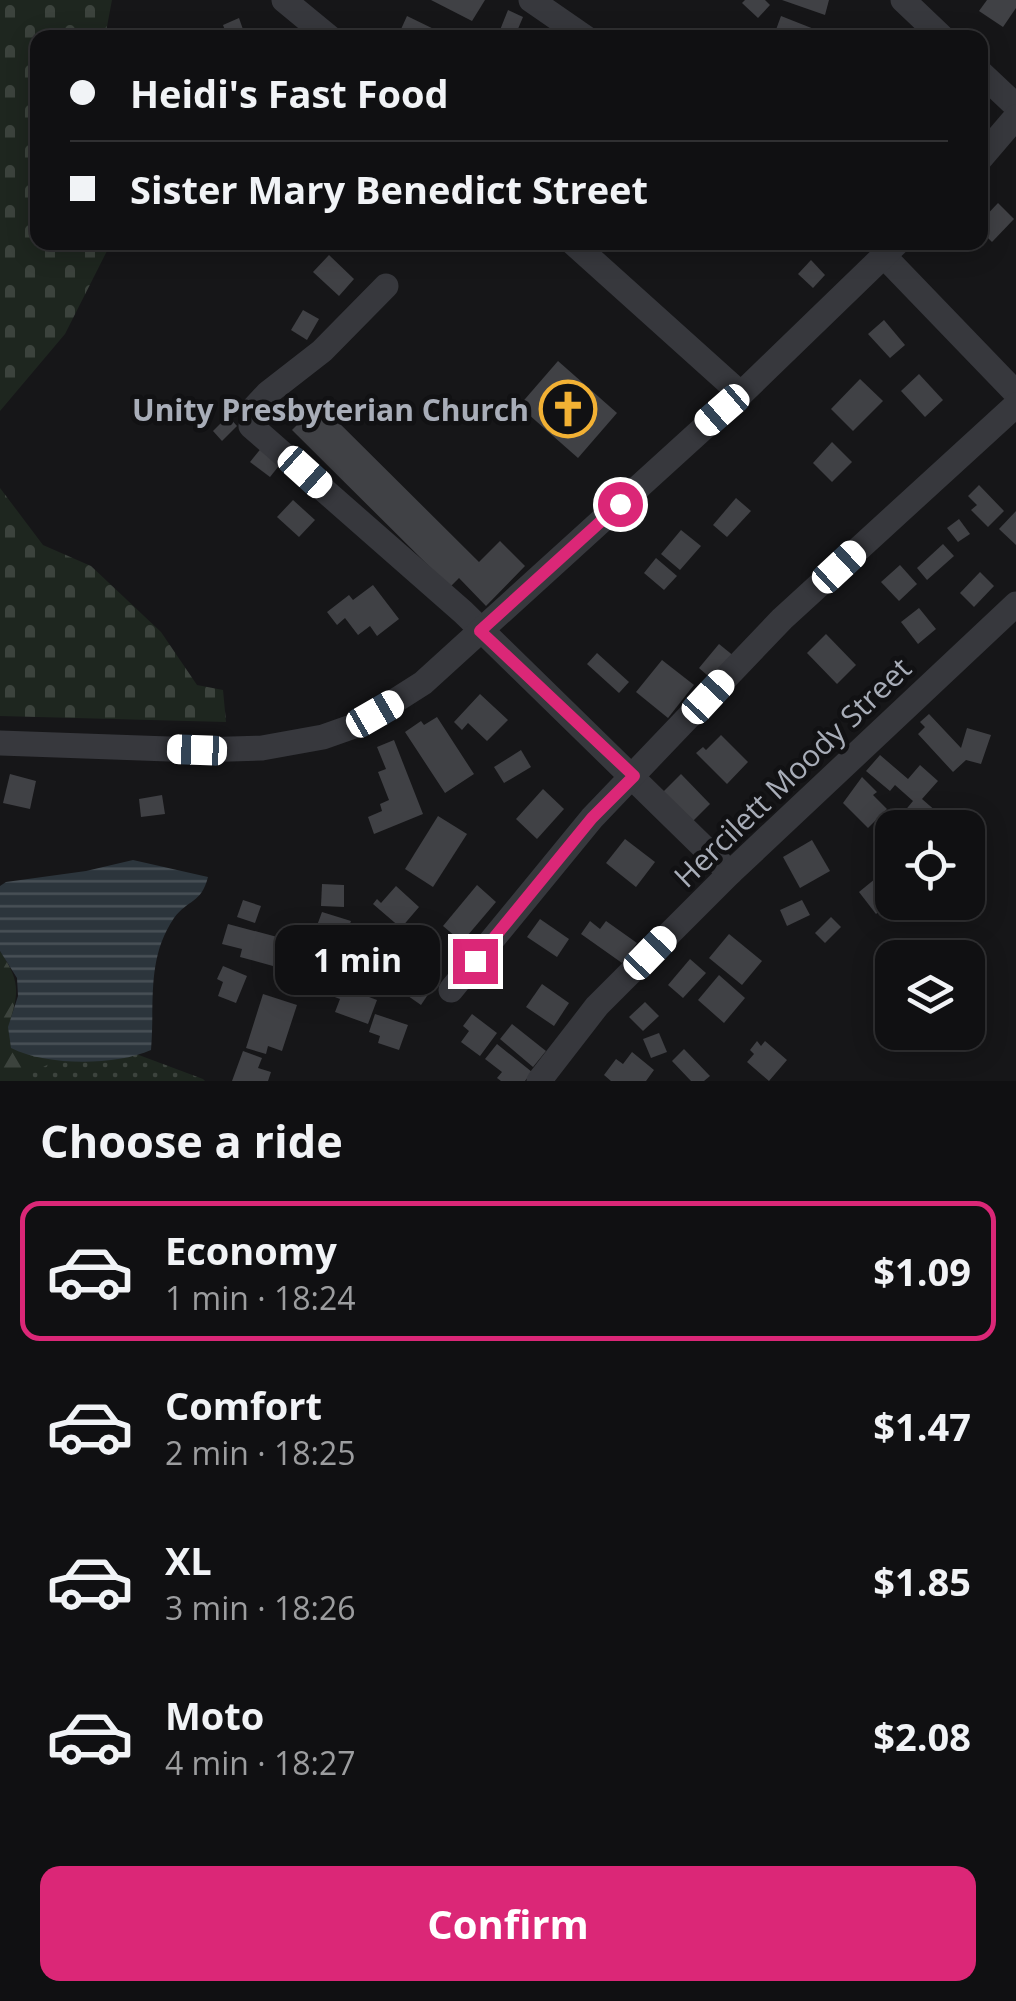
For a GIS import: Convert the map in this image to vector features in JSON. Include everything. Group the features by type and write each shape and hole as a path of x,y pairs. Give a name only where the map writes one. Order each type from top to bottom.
{"street":[{"path":"284,0 320,30"},
{"path":"531,0 574,30"},
{"path":"903,0 935,30"},
{"path":"988,82 1015,117 988,149"},
{"path":"581,250 740,394"},
{"path":"0,743 197,750 262,748 323,737 357,725 423,684 740,394 888,250"},
{"path":"894,250 1016,393"},
{"path":"386,286 322,351 268,393 254,408 251,426 463,612 730,872"},
{"path":"452,990 592,818 782,618 1016,406"},
{"name":"Hercilett Moody Street","path":"539,1081 597,1006 730,872 1016,604"}],"green space":[{"path":"0,0 112,0 106,30 30,30 30,250 107,250 65,334 0,411"},
{"path":"0,488 43,545 91,566 161,632 197,685 223,690 226,722 0,716"},
{"path":"0,951 12,971 16,988 8,1027 27,1056 59,1059 15,1081 0,1081"},
{"path":"0,1003 203,1079 205,1081 0,1081"}],"shaded area":[{"path":"133,860 208,877 198,897 174,918 159,949 153,982 151,1050 119,1059 81,1062 43,1058 11,1048 8,1027 18,996 17,978 0,951 0,886"}],"building":[{"path":"431,0 485,0 472,21"},
{"path":"765,0 770,5 758,18 742,3"},
{"path":"782,0 829,0 825,15"},
{"path":"987,0 1016,0 1016,8 1003,27 979,11"},
{"path":"508,10 523,17 518,30 500,30"},
{"path":"407,16 436,30 401,30"},
{"path":"781,16 814,29 814,30 776,30"},
{"path":"239,18 243,30 225,30 223,25"},
{"path":"998,203 1014,219 992,242 988,238 988,214"},
{"path":"329,255 354,279 339,296 313,272"},
{"path":"811,260 825,275 813,288 798,274"},
{"path":"303,310 319,319 307,340 291,330"},
{"path":"884,320 905,345 890,358 868,334"},
{"name":"Unity Presbyterian Church","path":"558,361 617,413 578,458 519,406"},
{"path":"919,374 943,400 925,417 901,391"},
{"path":"860,379 883,401 853,431 831,409"},
{"path":"319,403 479,562 500,541 525,566 486,606 459,578 450,587 292,430"},
{"path":"228,416 237,426 222,441 213,431"},
{"path":"832,442 852,462 832,482 813,463"},
{"path":"263,446 282,462 270,477 250,462"},
{"path":"979,485 1004,511 988,527 971,510 977,505 968,496"},
{"path":"736,498 751,511 727,537 713,525"},
{"path":"293,500 315,520 299,537 277,517"},
{"path":"1016,511 1016,545 999,529"},
{"path":"959,519 970,534 958,542 947,528"},
{"path":"681,530 701,546 680,570 661,554"},
{"path":"943,544 954,556 927,580 917,568"},
{"path":"656,558 677,576 664,590 644,573"},
{"path":"900,565 917,584 899,601 881,582"},
{"path":"980,572 994,586 974,607 960,593"},
{"path":"373,585 399,619 377,636 370,626 358,635 345,618 337,625 327,612 349,595 353,600"},
{"path":"919,608 936,629 918,644 901,622"},
{"path":"826,634 856,665 837,684 807,653"},
{"path":"719,644 735,657 715,682 699,668"},
{"path":"597,653 629,682 619,693 587,664"},
{"path":"662,660 694,685 668,718 636,692"},
{"path":"480,694 508,720 487,741 468,723 462,730 454,722"},
{"path":"929,714 961,748 967,728 991,735 981,764 966,760 953,772 918,734 925,727 920,722"},
{"path":"437,717 474,774 445,793 405,732 421,721 424,725"},
{"path":"721,735 748,762 727,784 696,753 703,747 706,750"},
{"path":"394,740 423,814 374,834 368,817 382,811 380,804 389,800 378,772 386,769 377,747"},
{"path":"521,750 531,767 504,783 494,767"},
{"path":"880,755 908,779 920,765 938,781 922,799 935,810 906,810 913,801 895,785 890,791 866,771"},
{"path":"10,774 36,781 30,809 3,803"},
{"path":"681,774 710,804 686,828 657,798"},
{"path":"862,777 887,809 875,810 875,821 868,828 843,803"},
{"path":"543,789 564,809 537,839 516,819"},
{"path":"162,795 165,814 141,817 139,799"},
{"path":"438,816 467,834 433,887 405,869"},
{"path":"625,839 655,862 636,887 606,863"},
{"path":"812,840 830,871 800,888 783,857"},
{"path":"875,879 875,913 859,892"},
{"path":"322,884 344,885 344,907 321,906"},
{"path":"477,885 496,902 462,942 443,926"},
{"path":"396,886 419,907 401,928 373,904 377,899 381,903"},
{"path":"243,900 261,906 255,923 237,917"},
{"path":"802,900 810,915 787,926 780,910"},
{"path":"322,912 351,921 340,952 311,942"},
{"path":"831,917 841,927 825,943 815,933"},
{"path":"540,919 569,939 557,957 527,937"},
{"path":"590,921 600,929 606,921 637,943 622,963 581,934"},
{"path":"228,924 281,938 273,966 240,957 242,949 222,944"},
{"path":"368,926 392,953 375,969 350,942"},
{"path":"729,934 762,961 742,985 709,958"},
{"path":"690,959 706,973 683,998 668,985"},
{"path":"418,960 441,975 421,1005 398,989"},
{"path":"223,966 247,976 236,1003 218,996 223,982 217,979"},
{"path":"719,975 745,998 724,1023 698,1000"},
{"path":"324,980 377,1000 368,1024 335,1012 340,999 319,991"},
{"path":"542,984 569,1003 554,1026 526,1007"},
{"path":"263,994 297,1005 282,1051 268,1046 266,1054 246,1048"},
{"path":"645,1002 659,1016 643,1031 629,1017"},
{"path":"375,1014 408,1025 399,1050 378,1043 380,1036 369,1032"},
{"path":"472,1014 497,1033 480,1056 461,1042 469,1031 463,1026"},
{"path":"512,1024 546,1051 533,1067 500,1039"},
{"path":"659,1033 667,1052 651,1058 643,1039"},
{"path":"757,1041 761,1046 765,1041 787,1060 769,1081 747,1062"},
{"path":"497,1044 532,1072 525,1081 497,1078 502,1072 485,1059"},
{"path":"684,1049 710,1076 704,1081 691,1081 672,1061"},
{"path":"243,1051 262,1058 258,1068 271,1072 268,1081 232,1081"},
{"path":"632,1052 654,1070 646,1081 611,1081 604,1075 616,1059 623,1064"}],"place":[{"name":"Unity Presbyterian Church","path":"568,409"}],"route":[{"path":"475,961 592,818 634,776 480,631 620,504"}]}
